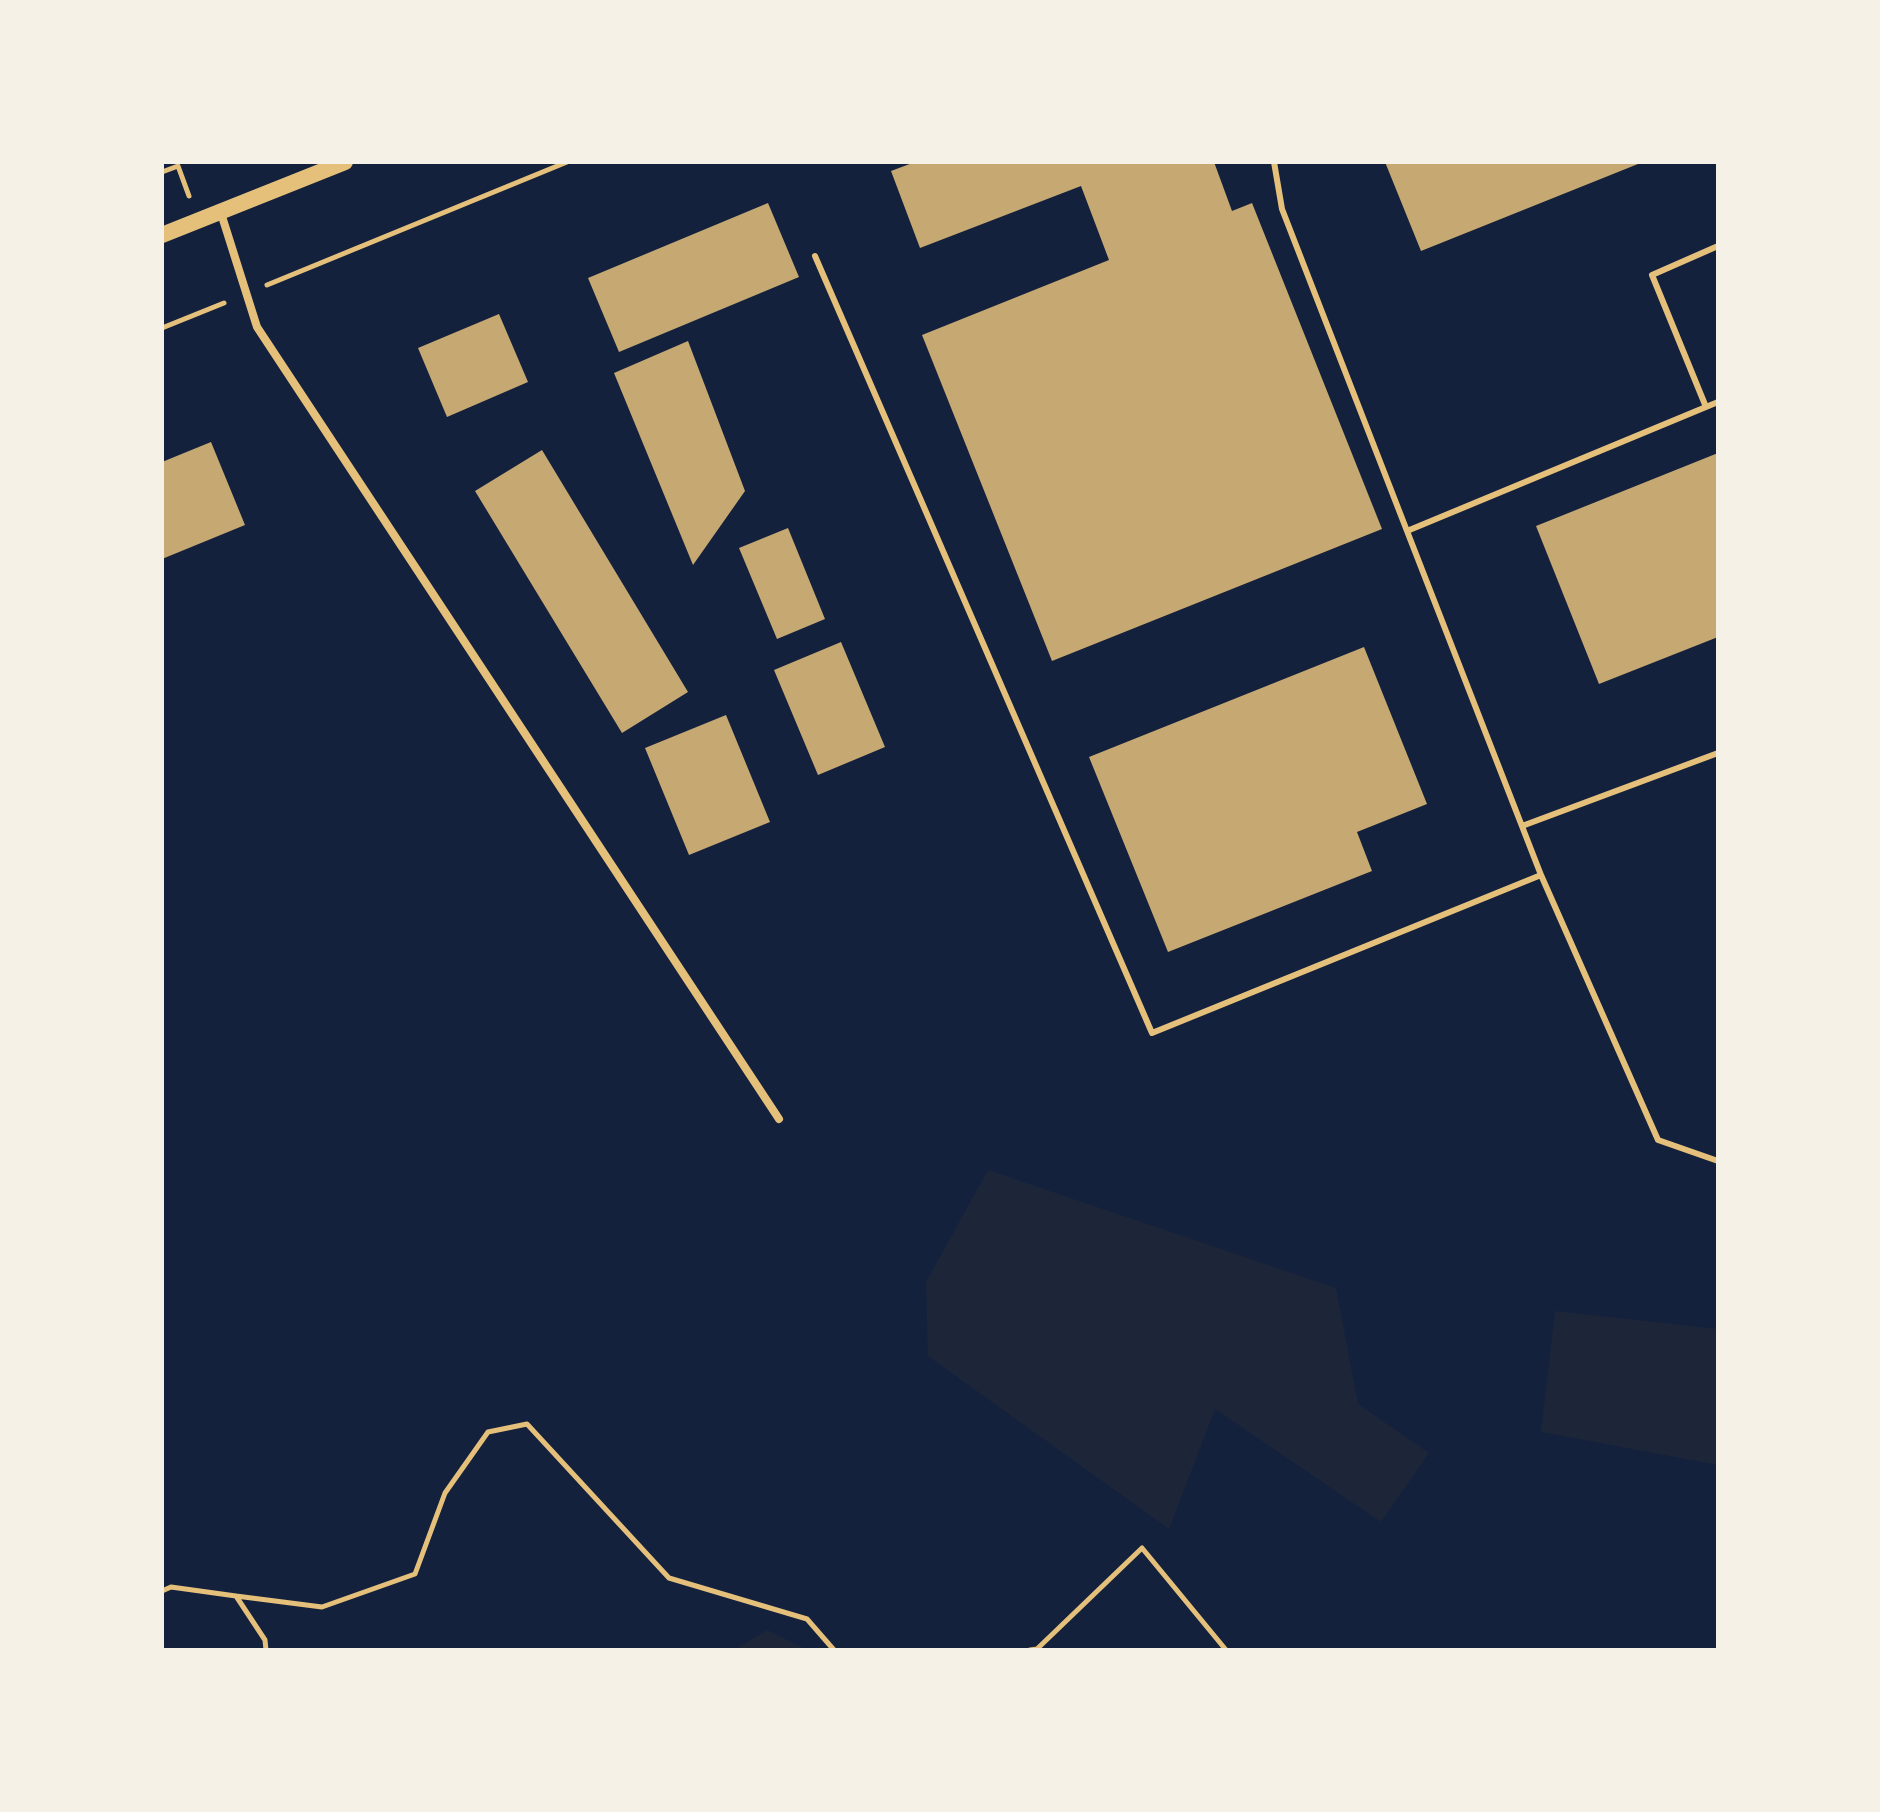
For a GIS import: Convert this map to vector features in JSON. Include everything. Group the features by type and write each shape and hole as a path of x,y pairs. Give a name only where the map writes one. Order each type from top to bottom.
{"main road":[{"path":"162,235 345,162"}],"street":[{"path":"220,210 257,327 779,1119"}],"lane":[{"path":"1274,162 1282,209 1541,875 1658,1140 1718,1161"},
{"path":"1706,407 1652,275 1718,246"},
{"path":"815,256 1152,1033 1541,875"},
{"path":"1407,531 1718,402"},
{"path":"1522,826 1718,753"}],"path":[{"path":"162,328 567,162"},
{"path":"162,172 178,166"},
{"path":"162,1591 171,1587 322,1607 415,1574 445,1493 488,1432 527,1424 669,1578 807,1619 834,1650"},
{"path":"1030,1650 1037,1649 1142,1548 1226,1650"},
{"path":"236,1596 265,1640 266,1650"}],"shaded area":[{"path":"988,1170 1336,1288 1358,1404 1429,1453 1381,1522 1215,1409 1169,1529 928,1356 926,1282"},
{"path":"1555,1311 1718,1329 1718,1465 1541,1432"},
{"path":"767,1630 807,1650 734,1650"}],"building":[{"path":"915,162 1214,162 1232,211 1252,203 1382,529 1052,661 922,335 1109,260 1081,186 920,248 891,171"},
{"path":"1385,162 1643,162 1421,251"},
{"path":"768,203 799,277 619,352 588,278"},
{"path":"499,314 528,382 447,417 418,348"},
{"path":"688,341 745,491 693,565 614,373"},
{"path":"211,442 245,525 162,559 162,462"},
{"path":"542,450 688,692 622,733 475,491"},
{"path":"1718,453 1718,637 1599,684 1536,526"},
{"path":"788,528 825,619 777,639 739,548"},
{"path":"841,642 885,747 818,775 774,670"},
{"path":"1364,647 1427,804 1357,832 1372,871 1168,952 1089,757"},
{"path":"726,715 770,822 689,855 645,748"}]}
